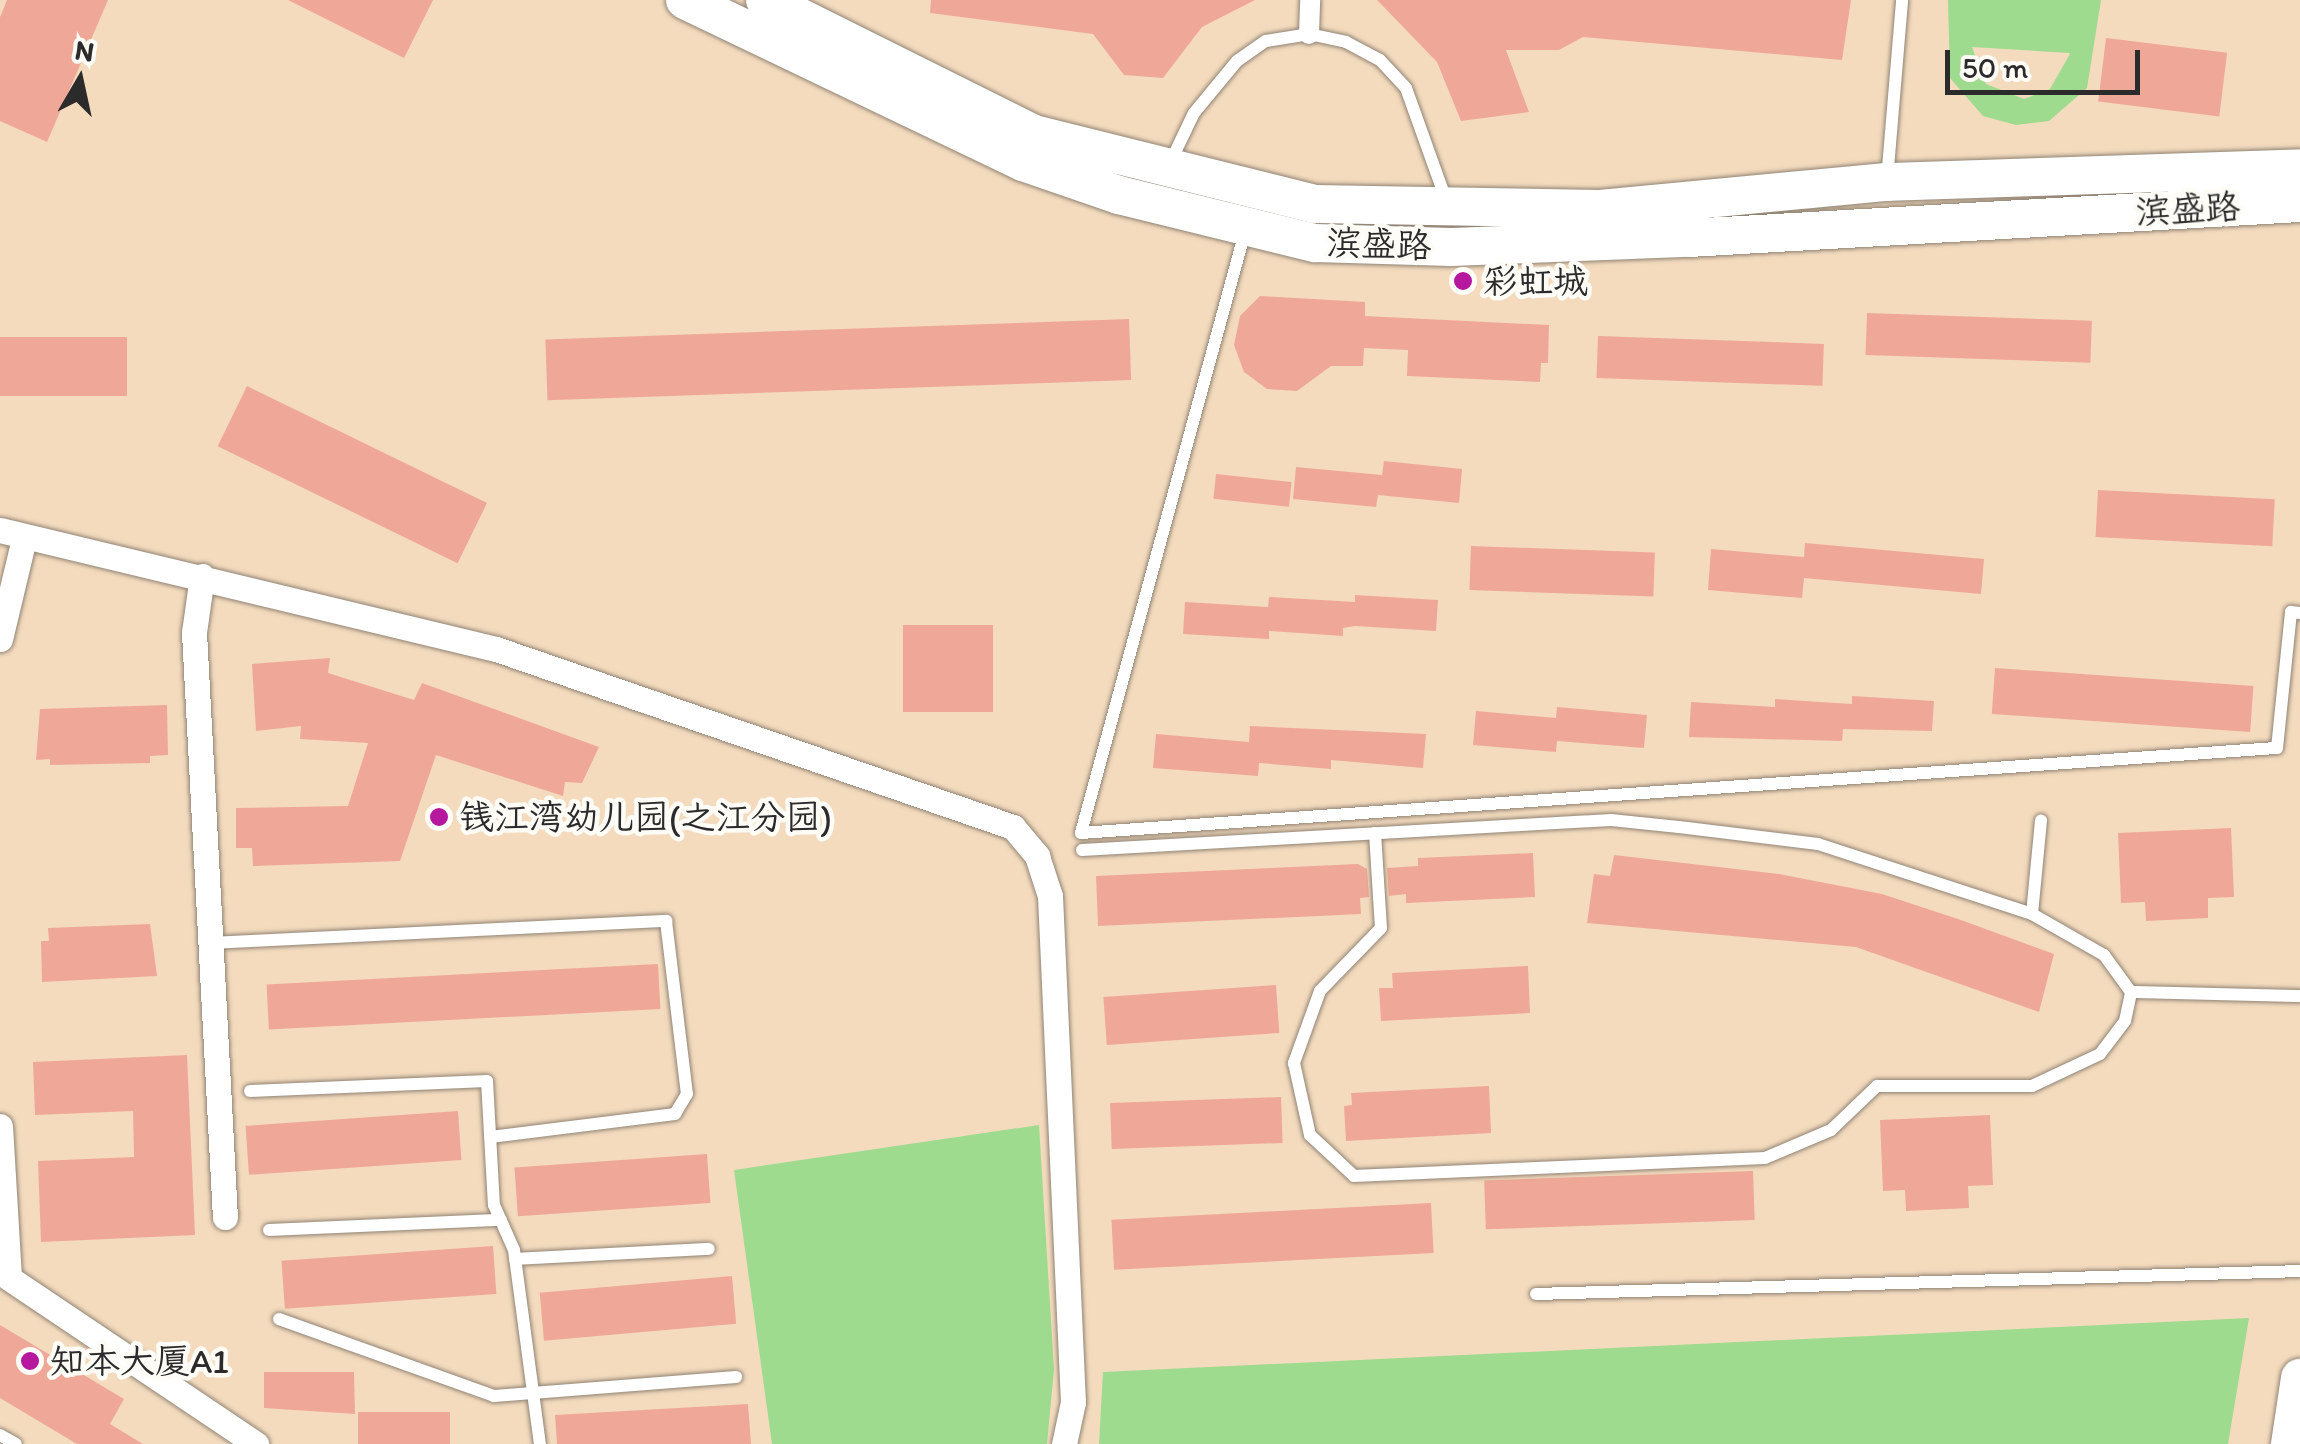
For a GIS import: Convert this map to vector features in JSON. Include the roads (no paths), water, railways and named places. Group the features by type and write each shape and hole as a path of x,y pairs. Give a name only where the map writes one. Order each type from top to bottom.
{"main road":[{"name":"滨盛路","path":"685,0 1023,162 1119,195 1315,243 1451,246 2300,202"},
{"name":"滨盛路","path":"766,0 1034,134 1316,204 1600,209 1887,182 2300,168"},
{"path":"2290,1444 2300,1378"}],"street":[{"path":"1309,34 1310,0"},
{"path":"0,639 12,534 202,576 496,649 1013,827 1038,856 1050,896 1073,1402 1064,1444"},
{"path":"202,576 194,632 225,1217"},
{"path":"0,1126 5,1279 256,1444"}],"lane":[{"path":"1887,182 1902,0"},
{"path":"1167,170 1194,113 1236,62 1266,41 1309,34 1346,42 1380,60 1406,88 1448,207"},
{"path":"1246,226 1081,833 2277,748 2291,612 2300,613"},
{"path":"1082,850 1376,833 1611,820 1818,844 2032,914 2104,955 2131,992 2125,1022 2100,1054 2032,1086 1877,1086 1831,1130 1765,1158 1354,1176 1310,1134 1294,1063 1320,991 1382,928 1376,833"},
{"path":"2032,914 2041,820"},
{"path":"211,943 666,921 687,1094 676,1114 490,1138"},
{"path":"2131,992 2300,996"},
{"path":"250,1091 487,1081 500,1220 515,1259 540,1444"},
{"path":"270,1230 500,1220"},
{"path":"515,1259 708,1250"},
{"path":"1536,1294 2300,1271"},
{"path":"278,1319 494,1396 736,1377"},
{"path":"0,1435 16,1444"}],"place":[{"name":"彩虹城","path":"1463,281"},
{"name":"钱江湾幼儿园(之江分园)","path":"439,817"},
{"name":"知本大厦A1","path":"30,1361"}]}
